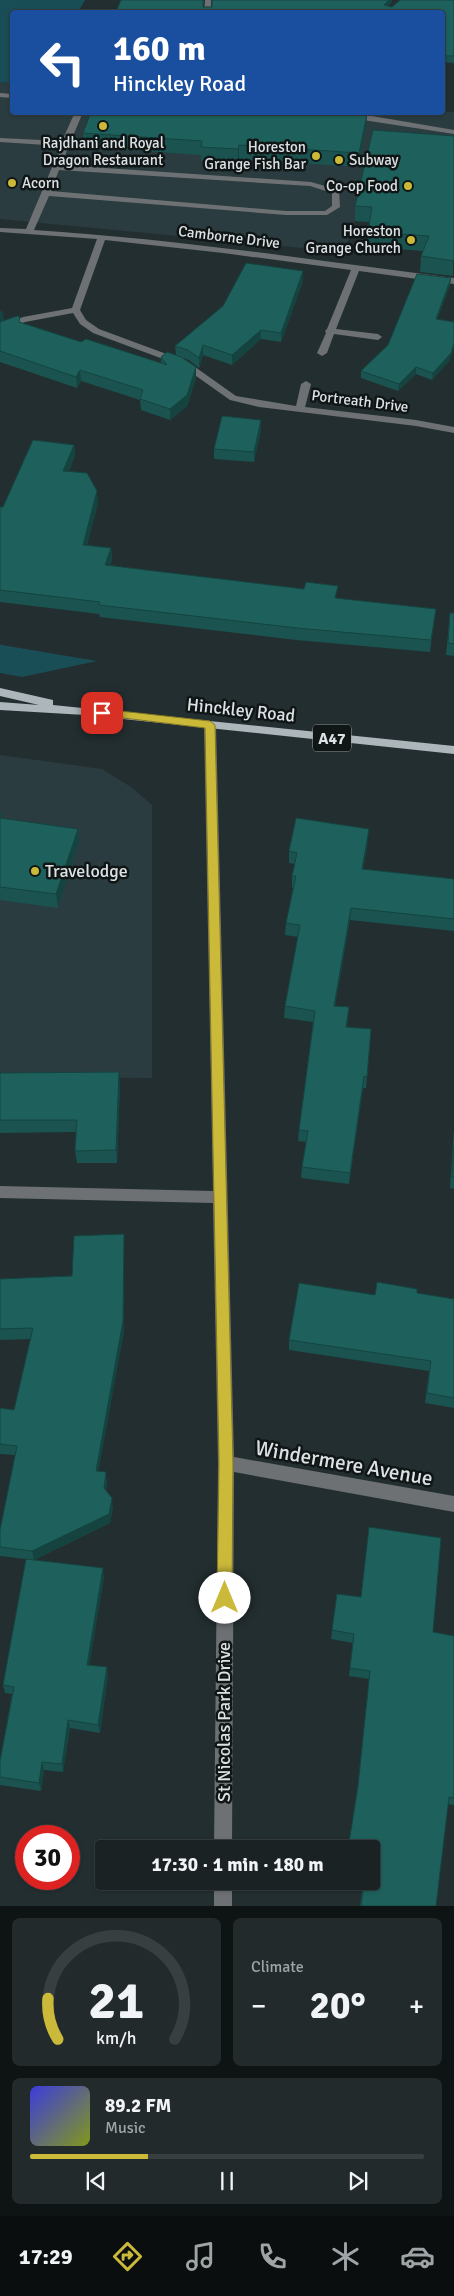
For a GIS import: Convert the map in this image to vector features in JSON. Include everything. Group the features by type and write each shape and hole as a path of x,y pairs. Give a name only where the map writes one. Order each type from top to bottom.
{"main road":[{"name":"Hinckley Road","path":"0,692 85,711"},
{"name":"Hinckley Road","path":"0,706 85,711 454,750"}],"street":[{"path":"29,232 47,193 55,167 78,115"},
{"path":"345,116 372,118 454,132"},
{"path":"0,140 65,144"},
{"path":"47,193 286,213 326,213 336,207 336,192 311,184 55,167"},
{"name":"Camborne Drive","path":"0,230 102,237 223,250 454,281"},
{"path":"0,329 23,320 76,310 102,237"},
{"path":"322,353 329,331 356,268"},
{"name":"Portreath Drive","path":"76,310 83,322 96,331 185,364 234,398 259,404 416,423 454,430"},
{"path":"329,331 378,337"},
{"name":"Portreath Drive","path":"300,409 306,384"},
{"name":"St Nicolas Park Drive","path":"210,725 226,1463 223,1840"},
{"path":"0,1192 220,1197"},
{"name":"Windermere Avenue","path":"226,1463 454,1504"},
{"path":"223,1890 223,1906"}],"shaded area":[{"path":"0,0 85,0 79,10 10,10 10,83 0,82"},
{"path":"0,82 10,83 10,115 445,115 445,112 454,112 454,229 355,221 344,252 0,219"},
{"path":"0,644 97,661 22,677 0,673"},
{"path":"0,755 102,769 131,787 152,805 152,1078 0,1077"}],"building":[{"path":"121,0 203,0 203,7 212,7 212,0 389,0 384,5 392,7 400,0 454,0 454,56 445,56 445,10 117,10"},
{"path":"90,115 367,115 359,153 239,145 238,149 201,147 202,141 83,133"},
{"name":"Co-op Food","path":"373,130 454,136 454,261 421,256 429,236 368,232 372,207 355,206"},
{"path":"246,263 303,271 281,333 261,330 232,355 203,345 199,358 188,350 175,346 223,306"},
{"path":"417,274 451,278 436,319 454,322 454,343 451,353 433,373 416,367 399,384 361,371 388,345"},
{"path":"17,316 20,317 19,322 81,342 86,339 167,365 161,357 167,352 181,357 196,367 187,395 170,409 140,399 143,390 80,370 76,377 0,351 0,322"},
{"path":"222,416 261,420 254,452 214,449"},
{"path":"33,440 74,445 63,471 87,473 97,491 83,545 111,548 105,565 304,589 306,582 338,586 335,598 436,609 431,640 297,628 99,605 100,602 0,590 0,507 3,507"},
{"path":"450,613 454,613 454,644 448,643"},
{"name":"Travelodge","path":"0,818 78,829 56,894 0,887"},
{"path":"296,818 369,829 362,869 454,879 454,919 351,908 334,1006 349,1007 346,1027 371,1029 367,1077 364,1076 350,1173 302,1167 308,1131 299,1130 315,1011 285,1006 300,925 286,923 296,876 292,876 297,853 289,851"},
{"path":"119,1072 116,1150 75,1151 77,1120 0,1120 0,1073"},
{"path":"454,1146 454,1177 452,1177"},
{"path":"124,1234 123,1321 96,1471 106,1472 104,1488 112,1498 109,1514 32,1551 0,1547 0,1530 17,1446 0,1444 0,1408 14,1410 33,1328 0,1329 0,1279 72,1276 74,1236"},
{"path":"377,1282 417,1289 417,1293 454,1299 454,1398 427,1393 431,1361 289,1340 299,1283 375,1295"},
{"path":"369,1527 441,1538 433,1632 454,1636 454,1798 449,1797 436,1906 361,1906 363,1890 380,1890 380,1840 349,1840 358,1786 370,1671 350,1668 354,1634 332,1630 337,1594 361,1597"},
{"path":"26,1559 103,1568 87,1665 107,1667 98,1725 68,1720 62,1764 42,1762 39,1783 0,1777 0,1761 14,1687 3,1685"}],"place":[{"name":"Rajdhani and Royal Dragon Restaurant","path":"103,126"},
{"name":"Horeston Grange Fish Bar","path":"316,156"},
{"name":"Subway","path":"339,160"},
{"name":"Acorn","path":"12,183"},
{"name":"Co-op Food","path":"408,186"},
{"name":"Horeston Grange Church","path":"411,240"},
{"name":"Travelodge","path":"35,871"}],"route":[{"path":"102,713 210,725 226,1463 225,1598"}]}
